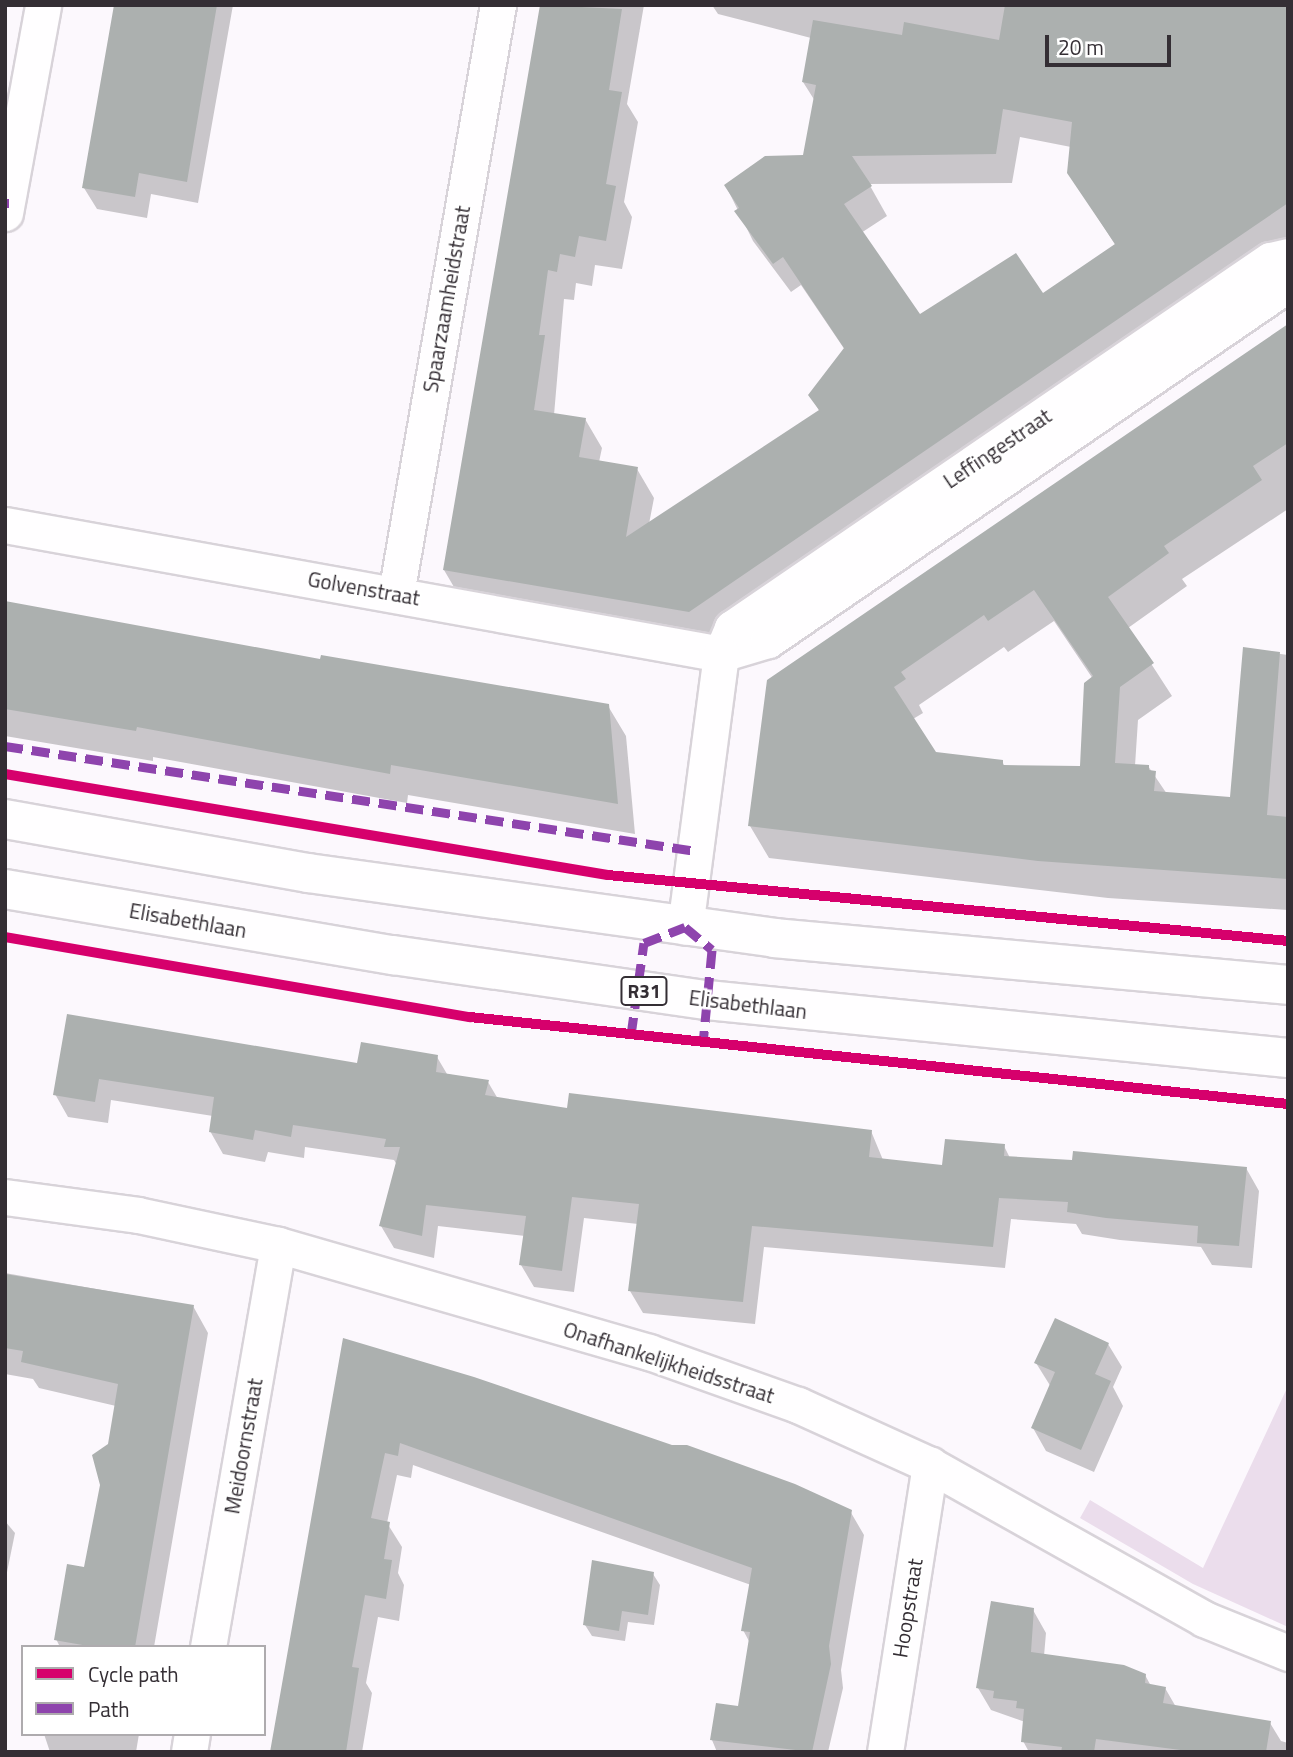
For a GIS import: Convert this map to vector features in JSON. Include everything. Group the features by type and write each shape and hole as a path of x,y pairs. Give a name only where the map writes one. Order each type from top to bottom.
{"main road":[{"path":"5,819 308,873 685,927 1288,985"},
{"name":"Elisabethlaan","path":"5,889 393,955 706,1000 1288,1058"}],"street":[{"path":"6,206 43,5"},
{"name":"Spaarzaamheidstraat","path":"396,594 499,5"},
{"name":"Leffingestraat","path":"685,927 721,654 732,628 1270,260 1288,256"},
{"name":"Leffingestraat","path":"721,654 768,640 1288,284"},
{"name":"Golvenstraat","path":"5,525 721,654"},
{"name":"Onafhankelijkheidsstraat","path":"5,1197 138,1216 278,1245 649,1352 798,1405 930,1465 1205,1619 1288,1653"},
{"name":"Meidoornstraat","path":"208,1645 278,1245"},
{"name":"Hoopstraat","path":"885,1752 930,1465"}],"shaded area":[{"path":"1288,1386 1288,1627 1193,1584 1080,1518 1090,1500 1203,1568"}],"building":[{"path":"114,5 217,5 187,182 139,173 135,197 82,188"},
{"path":"540,5 622,9 609,90 622,92 606,184 616,186 606,241 579,236 575,257 560,254 557,272 548,270 539,335 545,335 534,410 586,418 579,457 638,467 626,537 819,410 808,395 844,348 783,257 773,264 734,211 739,208 724,185 765,156 803,155 816,85 802,82 813,20 902,35 904,22 999,40 1005,5 1288,5 1288,203 689,612 443,570","holes":["1003,109 1072,122 1067,173 1115,244 1043,293 1016,253 920,314 844,204 872,186 852,156 996,154"]},
{"path":"1288,324 1288,443 1253,466 1262,480 1164,546 1169,553 1108,597 1154,663 1120,687 1115,763 1149,765 1149,770 1156,771 1154,791 1230,797 1243,647 1280,652 1267,815 1288,817 1288,879 1038,861 748,826 767,680","holes":["1034,590 1093,676 1084,683 1080,766 1003,765 1003,760 936,752 894,687 906,679 901,672 984,615 988,621"]},
{"path":"5,601 320,659 321,655 609,704 618,804 391,765 390,774 137,727 136,731 5,709"},
{"path":"67,1014 357,1063 361,1042 438,1055 436,1072 489,1080 485,1095 567,1108 569,1093 872,1130 869,1157 942,1165 945,1139 1005,1144 1004,1156 1072,1160 1073,1151 1247,1167 1239,1246 1197,1243 1198,1226 1067,1212 1068,1202 999,1198 993,1247 752,1226 743,1302 628,1291 639,1204 572,1197 562,1271 519,1265 526,1216 426,1205 422,1236 379,1226 400,1147 384,1147 386,1139 293,1125 291,1137 255,1130 253,1140 209,1132 214,1097 99,1079 95,1102 53,1095"},
{"path":"5,1274 194,1305 135,1645 83,1645 54,1640 67,1564 84,1567 100,1485 92,1455 108,1444 118,1384 21,1362 23,1351 5,1348"},
{"path":"1055,1318 1109,1343 1095,1374 1111,1381 1081,1450 1031,1428 1055,1372 1034,1363"},
{"path":"343,1338 474,1377 672,1445 687,1445 795,1484 852,1510 829,1646 831,1664 812,1752 710,1740 716,1703 738,1706 750,1632 741,1631 752,1568 400,1443 398,1456 385,1453 371,1518 390,1522 384,1559 392,1560 386,1599 365,1595 352,1667 359,1668 346,1752 270,1752"},
{"path":"592,1560 654,1572 648,1615 622,1611 619,1631 583,1625"},
{"path":"991,1601 1034,1608 1031,1652 1124,1665 1146,1674 1145,1683 1166,1687 1163,1703 1271,1721 1266,1752 1196,1752 1096,1739 1094,1752 1061,1752 1062,1747 1021,1742 1024,1709 1016,1708 1017,1701 993,1698 994,1691 976,1688"}],"marked path":[{"path":"5,746 696,851"},
{"path":"631,1035 644,943 685,927 712,950 703,1044"}],"cycle path":[{"path":"5,774 608,875 1288,941"},
{"path":"5,937 470,1017 1288,1104"}]}
